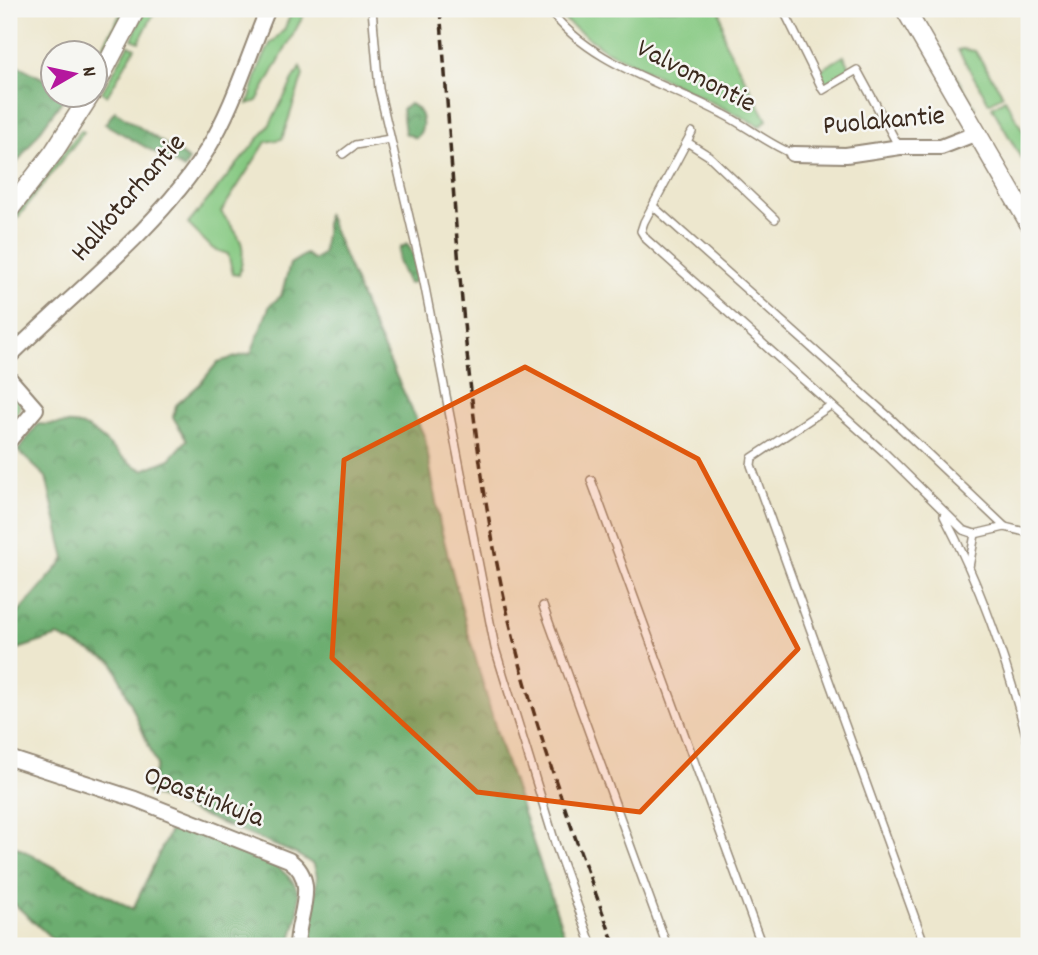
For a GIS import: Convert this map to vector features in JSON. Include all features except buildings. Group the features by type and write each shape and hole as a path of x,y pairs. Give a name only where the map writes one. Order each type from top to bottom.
{"street":[{"path":"108,62 136,9"},
{"name":"Halkotarhantie","path":"9,357 72,301 178,190 228,111 268,9"},
{"path":"905,9 1029,223"},
{"path":"9,210 53,153 83,108"},
{"name":"Puolakantie","path":"793,154 846,155 900,147 947,146 977,134"},
{"path":"9,377 36,408 9,441"},
{"name":"Opastinkuja","path":"9,758 135,799 299,866 306,879 298,946"}],"lane":[{"path":"372,9 379,89 422,272 495,648 556,846 592,946"},
{"name":"Valvomontie","path":"549,9 578,38 619,64 722,113 793,154"},
{"path":"783,9 823,90 857,70 900,147"},
{"path":"692,132 641,231 646,239 830,406 886,453 963,530 975,534 1005,527 1029,533"},
{"path":"343,154 355,145 390,139"},
{"path":"687,142 709,156 775,219"},
{"path":"654,207 888,416 1005,527"},
{"path":"830,406 752,458 751,466 925,946"},
{"path":"591,480 762,946"},
{"path":"941,509 969,568 1016,694 1029,747"},
{"path":"969,568 975,534"},
{"path":"543,606 667,946"}],"highlighted area":[{"path":"525,367 698,459 798,649 640,812 477,792 332,658 344,460"}],"green space":[{"path":"123,9 128,9 108,47 107,38"},
{"path":"145,9 156,9 139,42 132,39"},
{"path":"293,9 307,9 257,101 248,104 260,65 270,44 284,30"},
{"path":"554,9 720,9 725,42 767,120 760,126 605,50"},
{"path":"914,9 917,9 975,108 972,109"},
{"path":"129,45 135,48 108,94 108,82"},
{"path":"958,50 975,51 1003,95 989,103"},
{"path":"844,56 852,70 825,85 817,72"},
{"path":"9,61 38,76 38,108 57,108 9,174"},
{"path":"300,67 303,75 282,139 266,142 221,212 241,241 242,264 239,275 233,274 228,254 213,249 188,224 269,126"},
{"path":"1005,99 1026,136 1029,153 1021,158 992,107"},
{"path":"410,104 418,110 422,120 422,129 416,138 405,133 402,109"},
{"path":"115,111 189,160 184,169 105,124"},
{"path":"81,130 84,132 9,229 9,223"},
{"path":"327,214 373,326 425,438 440,525 468,632 502,750 568,946 310,946 317,876 314,865 296,854 147,793 157,765 113,662 58,636 9,652 9,624 65,559 46,477 18,451 38,424 70,424 94,432 126,460 143,470 170,459 187,440 173,417 176,405 200,384 218,362 251,353 270,305 281,296 290,264 306,254 314,260 323,253"},
{"path":"407,244 416,267 414,282 408,284 398,261 400,248"},
{"path":"9,387 17,396 20,407 10,427"},
{"path":"174,822 245,849 263,858 291,880 298,893 299,906 289,946 60,946 9,899 9,843 133,909"}],"railway":[{"path":"440,9 462,302 489,521 525,683 568,816 615,946"}]}
